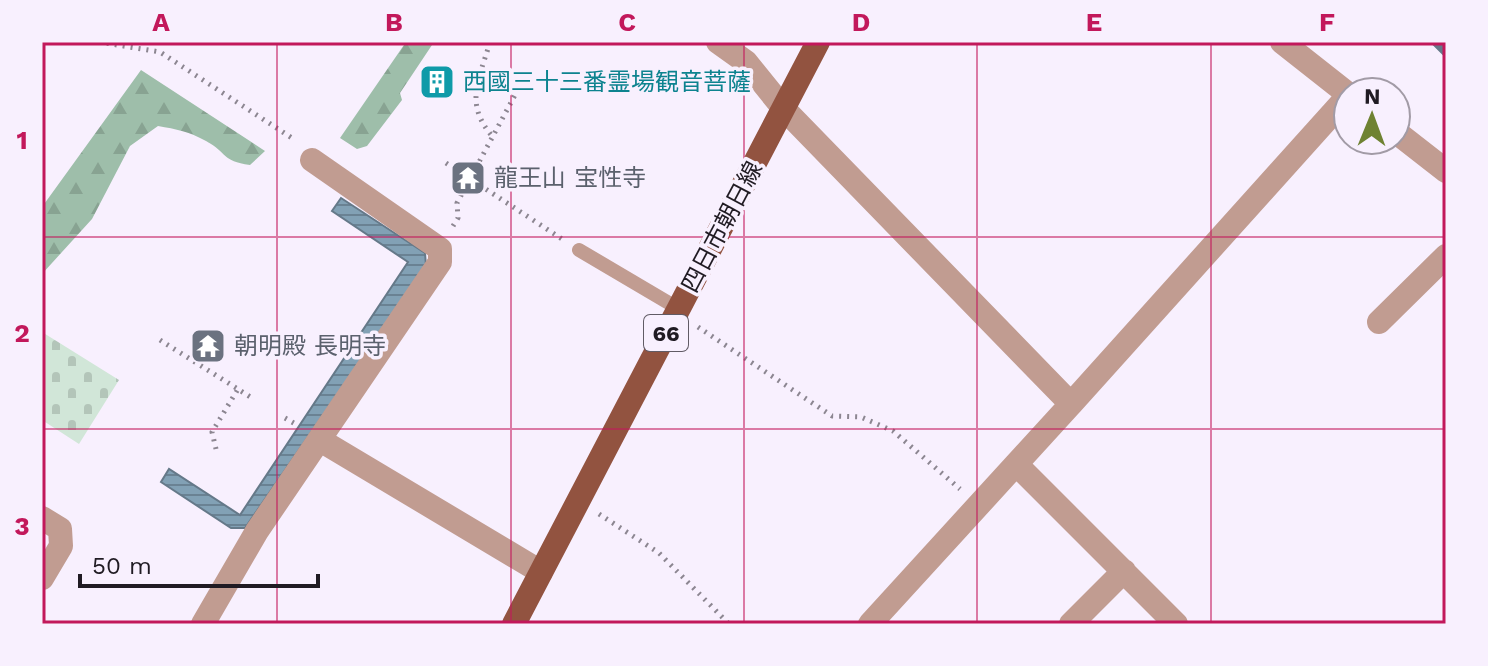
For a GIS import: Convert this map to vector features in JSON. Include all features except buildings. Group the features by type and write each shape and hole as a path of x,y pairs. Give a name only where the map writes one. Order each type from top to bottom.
{"main road":[{"name":"四日市朝日線","path":"514,624 818,42"}],"street":[{"path":"718,42 746,62 784,109 1071,404"},
{"path":"1282,42 1332,82"},
{"path":"870,624 1017,465 1332,113"},
{"path":"1412,144 1446,171"},
{"path":"203,624 257,531 440,262 440,249 312,160"},
{"path":"1379,322 1446,256"},
{"path":"320,440 541,572"},
{"path":"1017,465 1124,571 1164,620"},
{"path":"42,518 60,529 61,546 42,578"},
{"path":"1071,624 1124,571"}],"lane":[{"path":"579,250 678,311"}],"path":[{"path":"99,42 160,52 307,148 312,160"},
{"path":"490,42 474,102 479,121 492,136"},
{"path":"440,249 458,218 457,203 515,95"},
{"path":"446,163 579,250"},
{"path":"678,311 832,416 861,417 893,431 934,464 978,507"},
{"path":"160,340 252,398"},
{"path":"216,449 212,432 238,389"},
{"path":"285,418 297,425"},
{"path":"578,503 620,525 659,553 729,624"}],"green space":[{"path":"406,42 434,42 400,93 402,100 367,146 357,149 340,138"},
{"path":"141,70 265,151 250,165 241,163 229,159 200,138 158,126 130,146 92,219 42,274 42,207"},
{"path":"42,332 119,380 79,444 42,420"}],"water":[{"path":"341,198 425,253 426,266 245,528 231,528 161,482 169,469 240,515 408,262 332,211"}],"waterway":[{"path":"1436,42 1446,52"}],"place":[{"name":"西國三十三番霊場観音菩薩","path":"437,82"},
{"name":"龍王山 宝性寺","path":"468,178"},
{"name":"朝明殿 長明寺","path":"208,346"}]}
